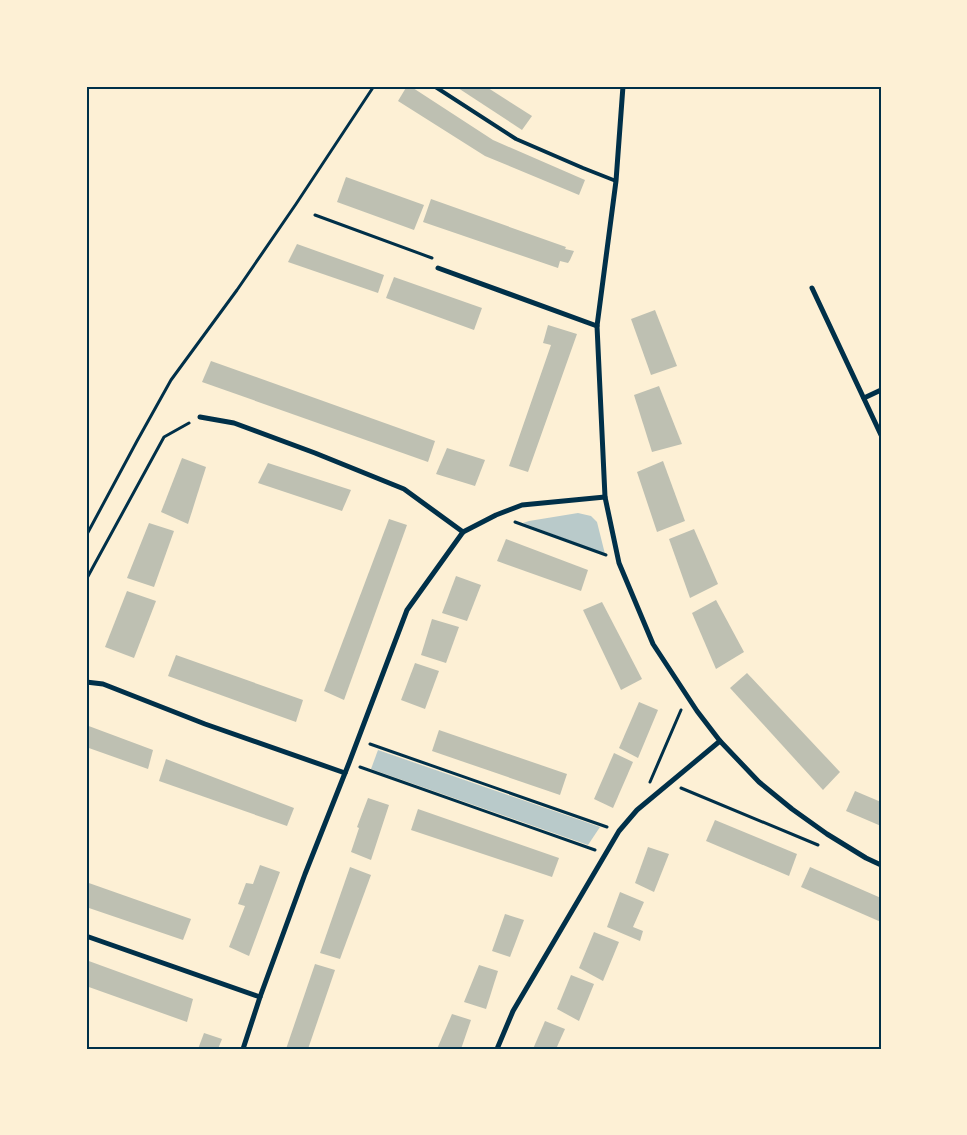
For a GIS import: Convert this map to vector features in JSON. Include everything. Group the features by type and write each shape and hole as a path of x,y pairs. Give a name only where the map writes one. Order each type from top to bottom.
{"street":[{"path":"623,86 616,180 597,326 606,497 618,560 653,644 687,696 720,741 759,782 792,810 827,834 881,865"},
{"path":"438,268 597,326"},
{"path":"812,288 881,435"},
{"path":"864,398 881,390"},
{"path":"200,417 234,422 404,489 463,532"},
{"path":"243,1049 305,874 407,610 463,532 496,515 522,505 606,497"},
{"path":"86,682 103,684 205,724 345,772"},
{"path":"497,1049 513,1011 619,831 637,810 720,741"},
{"path":"86,936 260,997"}],"lane":[{"path":"434,86 516,139 616,180"}],"path":[{"path":"86,536 170,380 237,290 374,86"},
{"path":"315,215 439,260 438,268"},
{"path":"86,580 164,437 200,417"},
{"path":"496,515 618,560"},
{"path":"649,784 687,696"},
{"path":"357,740 619,831"},
{"path":"349,763 605,853"},
{"path":"669,784 818,846 827,834"}],"shaded area":[{"path":"578,513 591,516 597,522 605,554 523,523 529,521"},
{"path":"378,750 600,827 588,845 371,769"}],"building":[{"path":"407,86 410,86 493,140 585,180 579,195 485,156 398,101"},
{"path":"455,86 485,86 532,116 522,130"},
{"path":"346,177 424,205 414,230 337,202"},
{"path":"431,199 574,251 568,263 560,261 558,268 423,222"},
{"path":"297,244 384,275 378,293 288,262"},
{"path":"394,277 482,308 474,330 386,298"},
{"path":"655,310 677,366 651,375 631,319"},
{"path":"548,325 577,334 528,472 509,466 551,345 543,343"},
{"path":"211,361 435,441 428,462 202,382"},
{"path":"659,386 682,444 652,452 634,395"},
{"path":"447,448 485,460 475,486 436,474"},
{"path":"182,458 206,467 188,524 161,512"},
{"path":"663,461 685,521 657,532 637,472"},
{"path":"268,463 351,490 342,511 258,483"},
{"path":"389,519 407,525 344,700 324,691"},
{"path":"149,523 174,531 154,587 127,578"},
{"path":"694,529 718,584 690,598 669,539"},
{"path":"506,539 588,570 581,591 497,561"},
{"path":"456,576 481,585 467,621 442,613"},
{"path":"127,591 156,601 134,658 105,647"},
{"path":"716,600 744,652 716,669 692,613"},
{"path":"602,602 642,679 621,690 583,610"},
{"path":"432,619 459,627 446,663 421,655"},
{"path":"176,655 303,700 296,722 168,676"},
{"path":"415,663 439,671 425,709 401,700"},
{"path":"747,673 840,772 823,790 730,688"},
{"path":"639,702 658,710 638,758 619,748"},
{"path":"86,725 153,750 148,769 86,747"},
{"path":"439,730 567,774 560,795 432,751"},
{"path":"614,753 633,762 613,808 594,799"},
{"path":"166,759 294,808 287,826 159,781"},
{"path":"855,791 881,802 881,826 846,811"},
{"path":"368,798 389,805 371,860 351,852 359,828 357,827"},
{"path":"418,809 559,858 552,877 411,830"},
{"path":"715,820 797,854 789,876 706,841"},
{"path":"648,847 669,854 654,892 635,883"},
{"path":"260,865 280,872 249,956 229,947 245,906 238,904 246,883 253,884"},
{"path":"350,867 371,875 340,959 320,953"},
{"path":"810,867 881,898 881,922 801,887"},
{"path":"86,882 191,919 183,940 86,907"},
{"path":"620,892 644,902 633,927 643,931 640,941 607,927"},
{"path":"505,914 524,920 510,957 492,951"},
{"path":"594,932 619,942 603,981 579,968"},
{"path":"86,960 193,999 187,1022 86,986"},
{"path":"315,964 335,970 308,1049 286,1049"},
{"path":"479,965 498,971 486,1009 464,1002"},
{"path":"571,975 594,984 579,1021 557,1009"},
{"path":"452,1014 471,1020 461,1049 437,1049"},
{"path":"545,1021 565,1029 556,1049 533,1049"},
{"path":"204,1033 222,1039 218,1049 198,1049"}]}
